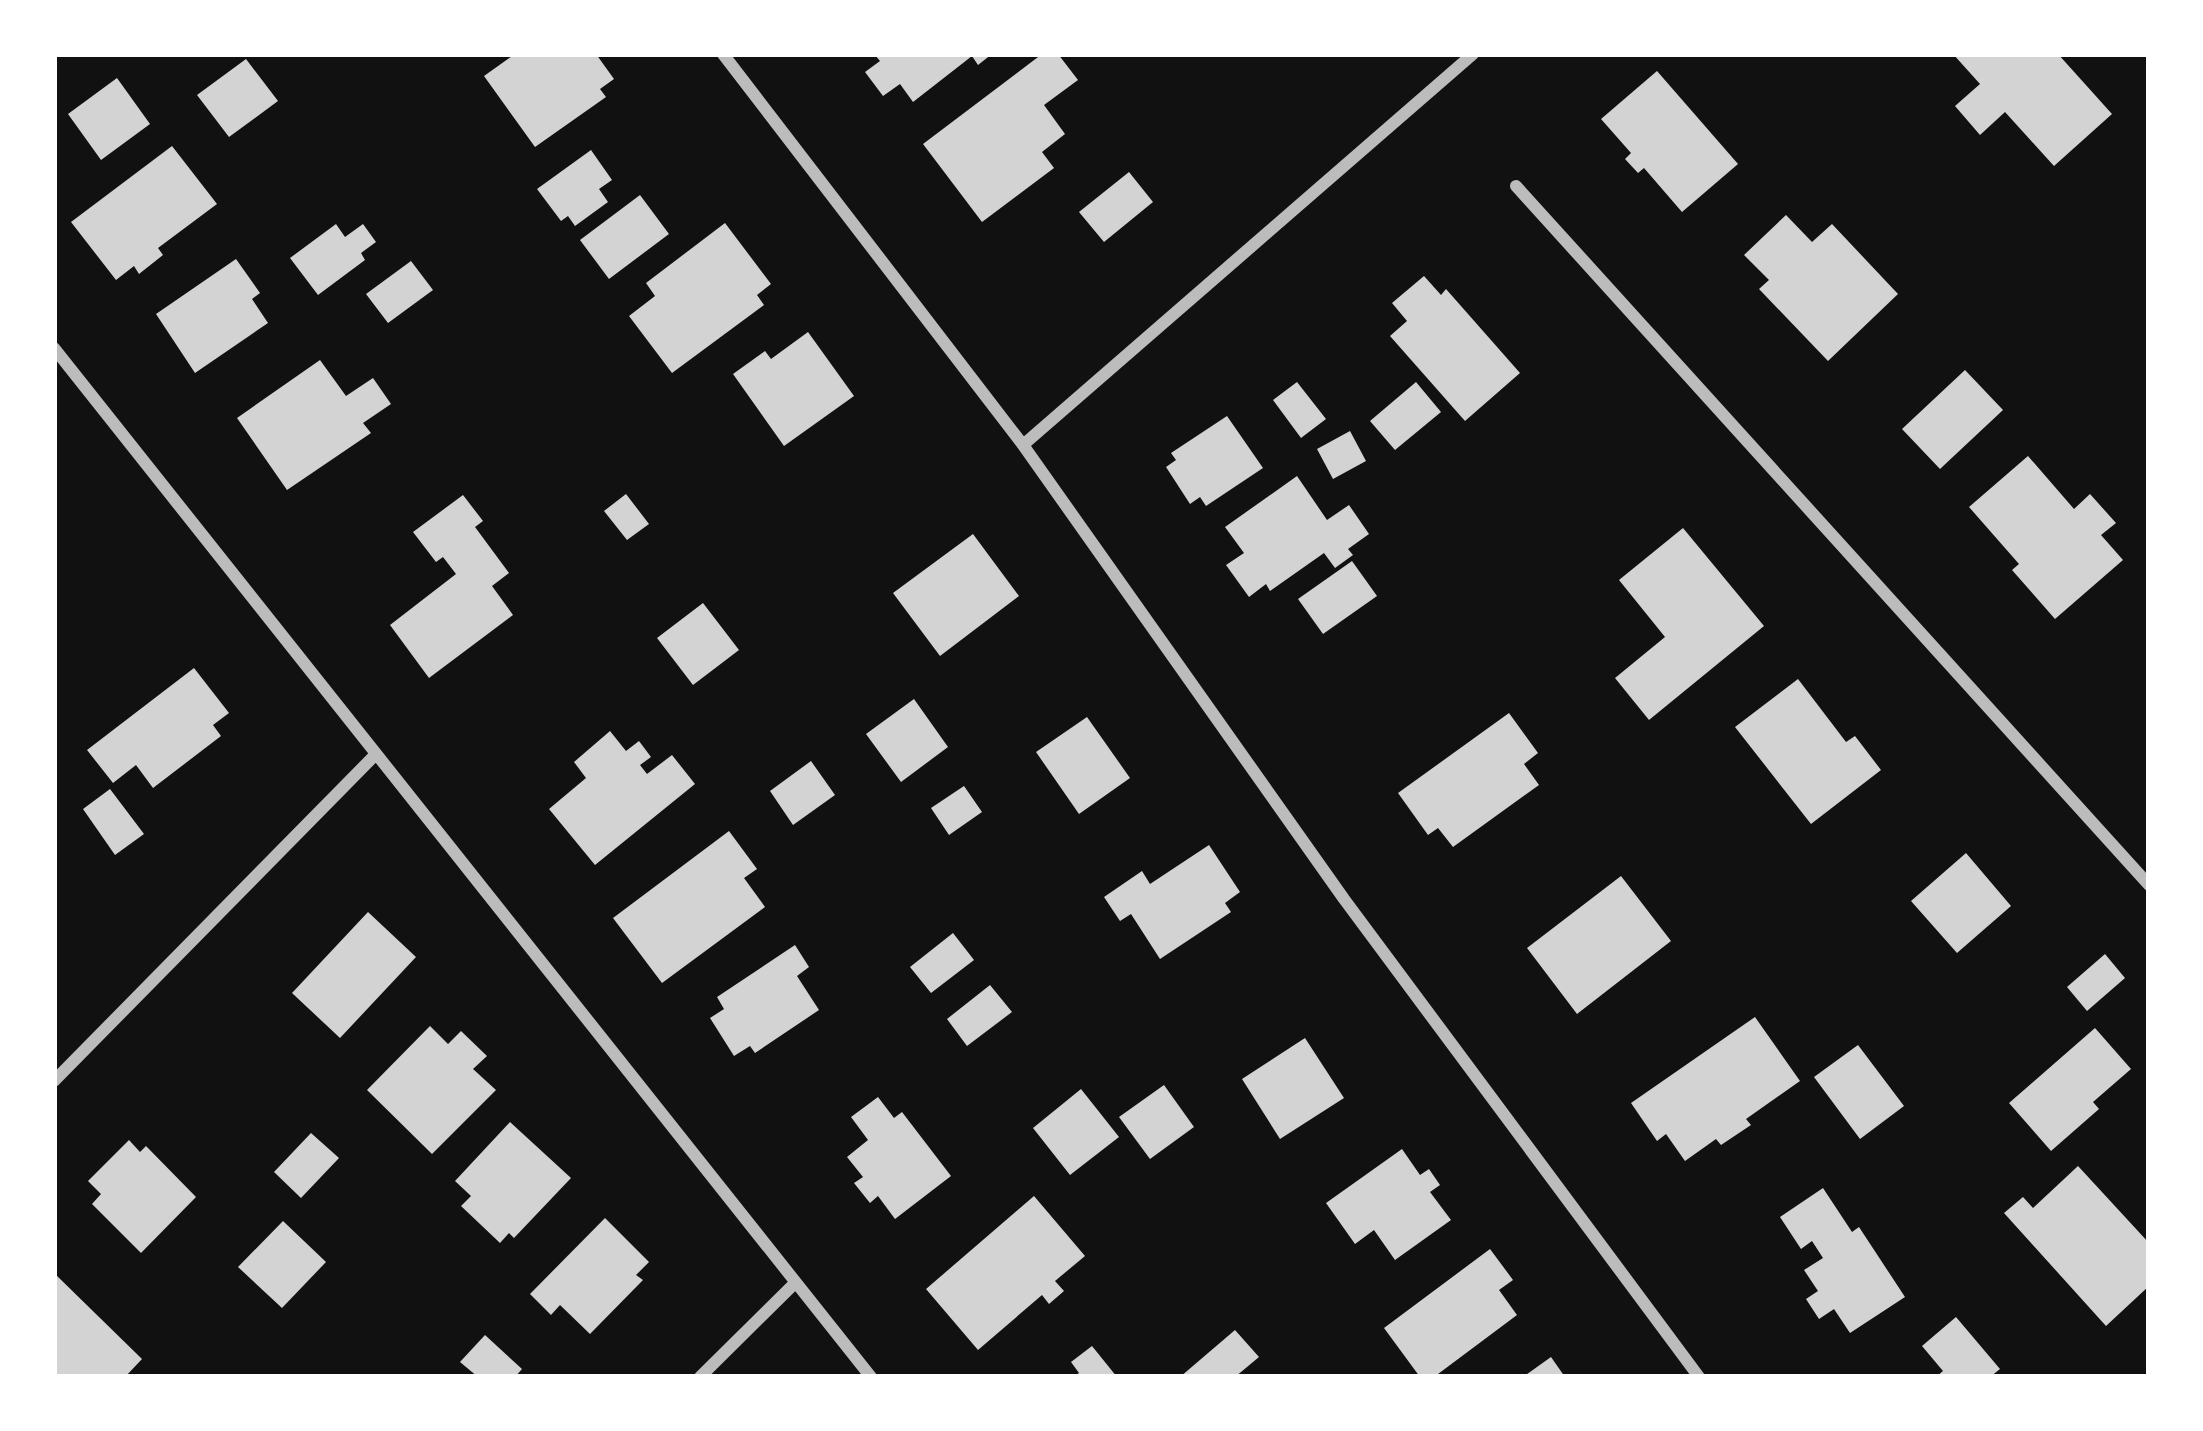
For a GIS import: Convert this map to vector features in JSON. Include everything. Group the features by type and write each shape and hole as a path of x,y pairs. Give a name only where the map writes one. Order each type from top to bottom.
{"street":[{"path":"723,54 1023,445 1398,973 1699,1377"},
{"path":"1023,445 1473,54"},
{"path":"1516,186 2149,885"},
{"path":"54,348 871,1377"},
{"path":"54,1081 376,754"},
{"path":"700,1377 796,1283"}],"building":[{"path":"515,54 596,54 614,79 600,89 606,97 535,147 484,76"},
{"path":"874,54 992,54 978,65 972,56 913,102 900,84 883,96 865,72 880,61"},
{"path":"1042,54 1058,54 1078,80 1044,105 1065,134 1042,152 1054,168 982,222 923,144"},
{"path":"1953,54 2058,54 2112,114 2054,166 2005,112 1980,135 1955,106 1980,84"},
{"path":"246,59 278,101 229,137 197,95"},
{"path":"1657,71 1738,164 1682,212 1644,168 1638,173 1625,159 1631,153 1601,119"},
{"path":"117,78 150,124 101,160 68,114"},
{"path":"172,146 217,204 158,248 163,255 139,274 134,266 116,280 71,222"},
{"path":"591,150 612,180 599,189 608,202 575,226 568,216 561,221 537,189"},
{"path":"1129,172 1153,202 1104,242 1079,212"},
{"path":"640,195 669,234 609,279 580,240"},
{"path":"1786,215 1812,242 1832,224 1898,294 1828,361 1759,289 1769,280 1744,255"},
{"path":"725,223 771,284 757,295 764,305 672,373 629,316 655,296 646,283"},
{"path":"336,224 345,237 363,224 376,242 361,253 365,260 318,295 290,258"},
{"path":"236,259 260,293 252,299 268,323 195,373 156,314"},
{"path":"411,261 433,290 388,323 366,294"},
{"path":"1424,276 1441,295 1446,289 1520,373 1465,421 1390,336 1407,321 1392,303"},
{"path":"808,332 854,396 784,446 733,374 765,351 771,359"},
{"path":"320,360 346,396 373,378 391,404 363,423 371,433 287,490 237,418"},
{"path":"1965,370 2003,410 1940,469 1902,429"},
{"path":"1297,382 1326,419 1301,438 1273,400"},
{"path":"1416,382 1441,412 1395,450 1370,421"},
{"path":"1227,416 1263,468 1206,506 1200,497 1190,504 1166,467 1176,460 1171,453"},
{"path":"1350,431 1366,461 1333,479 1317,449"},
{"path":"2028,456 2074,509 2090,494 2116,523 2101,535 2123,560 2055,619 2012,570 2019,564 1969,507"},
{"path":"1297,476 1327,520 1349,505 1369,534 1348,549 1353,555 1335,568 1324,553 1270,591 1266,584 1249,597 1226,565 1244,553 1225,527"},
{"path":"626,494 649,524 627,540 604,511"},
{"path":"463,495 483,521 475,527 509,573 492,586 513,615 429,678 390,625 456,574 443,557 436,562 413,532"},
{"path":"1683,528 1764,626 1649,720 1615,678 1665,637 1619,580"},
{"path":"973,534 1019,596 940,656 893,593"},
{"path":"1352,561 1377,596 1323,634 1298,599"},
{"path":"703,603 739,650 693,685 657,638"},
{"path":"194,668 229,713 213,725 221,736 153,788 136,765 113,783 87,750"},
{"path":"1798,679 1846,742 1855,736 1881,770 1811,824 1735,727"},
{"path":"914,699 948,747 901,782 866,734"},
{"path":"1509,713 1538,753 1524,764 1539,785 1453,847 1438,828 1428,835 1398,793"},
{"path":"1087,717 1130,778 1079,814 1036,752"},
{"path":"610,731 626,751 639,741 651,757 640,765 647,774 672,755 695,784 595,865 549,809 586,778 574,762"},
{"path":"811,761 835,795 793,825 770,791"},
{"path":"964,786 982,812 949,835 931,808"},
{"path":"110,789 144,834 115,855 83,809"},
{"path":"729,831 757,869 744,878 765,907 662,983 613,918"},
{"path":"1209,845 1240,892 1225,903 1231,912 1160,959 1131,914 1120,921 1104,897 1142,871 1150,884"},
{"path":"1966,853 2011,906 1957,953 1911,901"},
{"path":"1621,876 1671,941 1577,1014 1527,948"},
{"path":"368,912 416,957 340,1038 292,993"},
{"path":"953,933 974,960 931,993 910,967"},
{"path":"795,945 809,967 797,976 819,1010 755,1053 750,1046 734,1056 710,1018 724,1009 717,997"},
{"path":"2105,954 2125,978 2087,1011 2067,987"},
{"path":"990,985 1012,1012 967,1046 947,1019"},
{"path":"1755,1017 1800,1081 1746,1119 1751,1125 1721,1145 1716,1139 1685,1161 1666,1134 1657,1141 1631,1103"},
{"path":"430,1026 448,1044 461,1031 487,1056 473,1069 496,1090 432,1154 367,1090"},
{"path":"2095,1028 2131,1069 2093,1102 2099,1109 2051,1151 2009,1103"},
{"path":"1305,1038 1344,1098 1280,1139 1242,1079"},
{"path":"1858,1045 1904,1106 1860,1139 1814,1077"},
{"path":"1164,1085 1194,1127 1150,1159 1119,1117"},
{"path":"1081,1089 1119,1137 1070,1175 1033,1128"},
{"path":"878,1097 894,1118 902,1112 951,1176 895,1219 878,1196 870,1203 854,1183 863,1177 847,1157 868,1140 851,1117"},
{"path":"510,1122 571,1178 514,1238 509,1233 500,1243 461,1206 471,1196 455,1181"},
{"path":"311,1133 339,1158 301,1198 274,1172"},
{"path":"129,1140 140,1152 146,1146 196,1197 141,1253 92,1204 101,1194 88,1181"},
{"path":"1402,1149 1420,1175 1429,1169 1440,1185 1430,1192 1451,1220 1395,1260 1374,1230 1355,1244 1326,1203"},
{"path":"2078,1166 2149,1243 2149,1286 2106,1326 2004,1213 2023,1197 2033,1208"},
{"path":"1823,1188 1852,1232 1859,1227 1905,1297 1850,1333 1834,1309 1819,1319 1806,1299 1818,1291 1804,1270 1823,1258 1812,1241 1801,1249 1780,1217"},
{"path":"1034,1196 1085,1256 1055,1281 1064,1291 1049,1304 1042,1295 978,1350 926,1289"},
{"path":"605,1218 649,1262 636,1275 643,1280 590,1334 560,1305 551,1315 530,1294"},
{"path":"283,1221 326,1262 282,1308 238,1267"},
{"path":"1490,1249 1513,1280 1499,1290 1517,1315 1434,1377 1420,1377 1384,1328"},
{"path":"54,1273 142,1359 125,1377 54,1377"},
{"path":"1956,1317 2000,1369 1990,1377 1936,1377 1943,1371 1922,1346"},
{"path":"1235,1330 1259,1357 1235,1377 1180,1377"},
{"path":"485,1335 522,1369 515,1377 478,1377 460,1362"},
{"path":"1092,1346 1117,1377 1073,1377 1079,1373 1071,1362"},
{"path":"1551,1357 1565,1377 1523,1377"}]}
